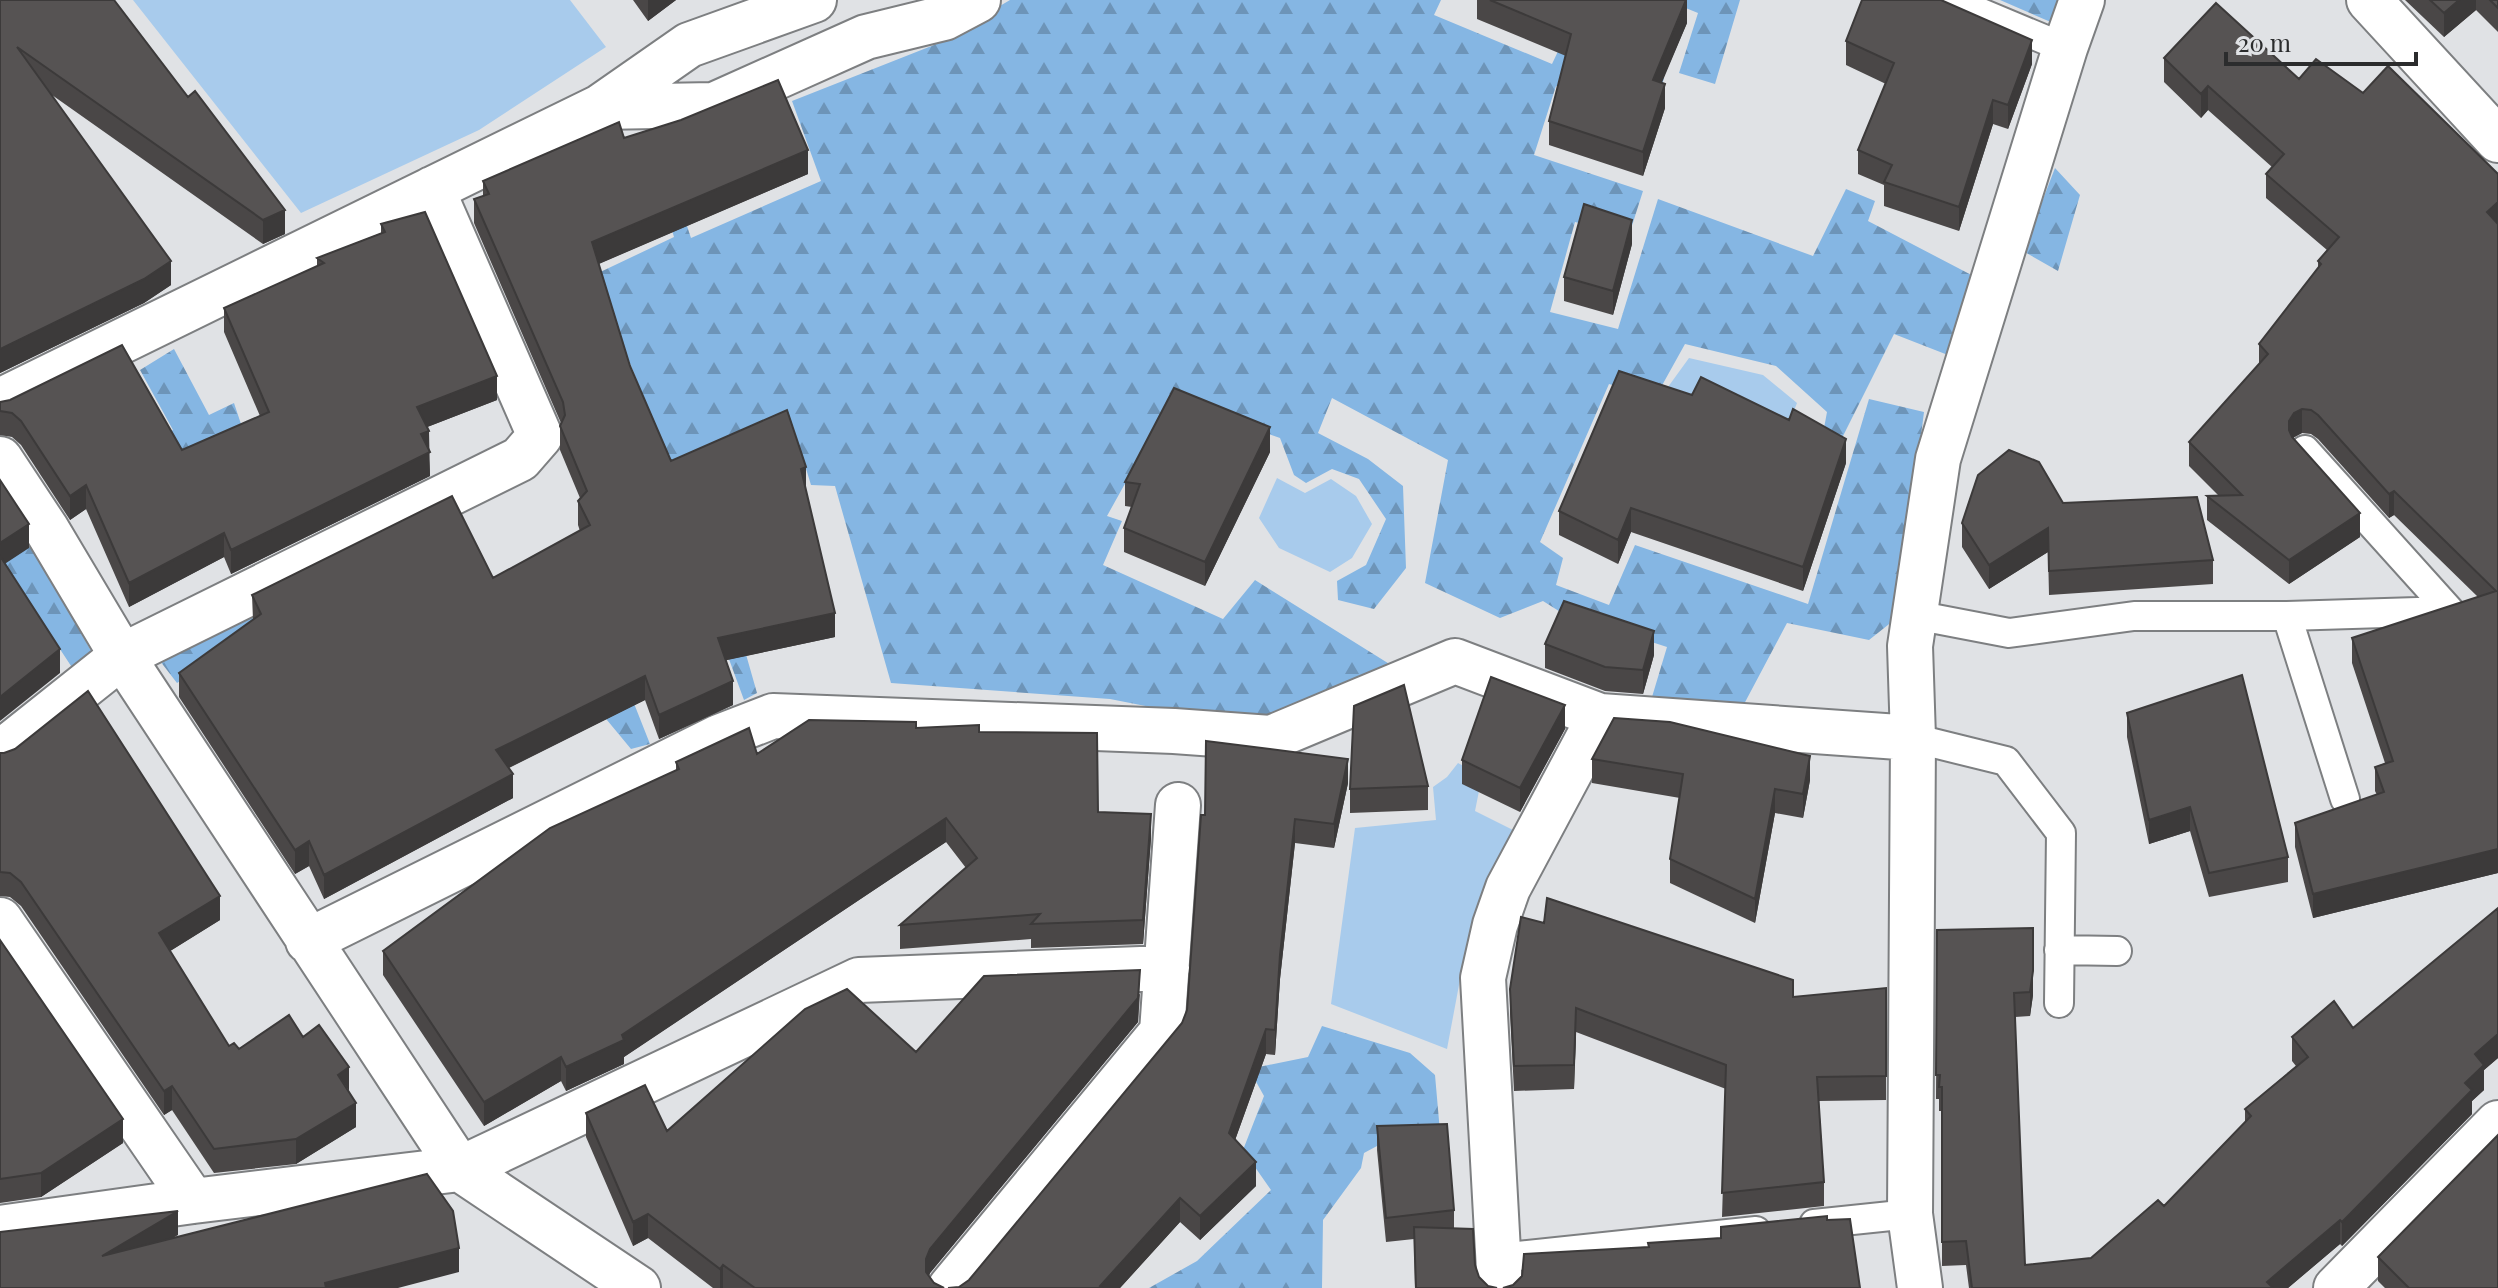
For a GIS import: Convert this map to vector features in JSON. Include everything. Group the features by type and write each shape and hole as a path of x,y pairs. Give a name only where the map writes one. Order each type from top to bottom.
{"street":[{"path":"0,401 600,107 689,45 814,0"},
{"path":"600,107 714,105 866,37 944,18 978,0"},
{"path":"1920,1288 1910,1214 1913,738 1910,646 1938,459 2082,0"},
{"path":"2369,0 2498,140"},
{"path":"0,753 122,656 520,459 540,436 432,189"},
{"path":"0,459 47,530 122,656 460,1169 638,1288"},
{"path":"308,941 719,737 773,716 1174,731 1271,738 1455,661 1600,716 1913,738"},
{"path":"1499,1273 1483,978 1495,925 1508,888 1600,716"},
{"path":"950,1288 1162,1032 1178,805"},
{"path":"0,920 193,1201"},
{"path":"0,1228 460,1169 859,980 1167,968"},
{"path":"2336,1288 2498,1123"}],"lane":[{"path":"1950,0 2065,48"},
{"path":"1915,615 2009,633 2134,616 2287,616 2450,611 2305,450"},
{"path":"2287,616 2345,799"},
{"path":"1913,738 2006,761 2061,833 2059,1003"},
{"path":"2059,950 2117,951"},
{"path":"1499,1273 1910,1214"}],"shaded area":[{"path":"133,0 570,0 606,47 479,130 301,213"},
{"path":"1689,358 1763,375 1797,403 1790,421 1685,411 1660,398"},
{"path":"1277,478 1305,493 1331,479 1356,496 1372,524 1352,558 1330,572 1279,548 1259,518"},
{"path":"1458,763 1482,776 1475,811 1519,833 1462,969 1447,1049 1331,1004 1355,828 1436,820 1433,787 1447,777"}],"green space":[{"path":"1010,0 1441,0 1434,15 1552,64 1561,45 1642,0 1620,66 1664,78 1660,93 1575,92 1556,86 1534,155 1643,191 1629,235 1575,222 1550,312 1618,329 1658,199 1813,256 1846,189 1875,201 1868,221 1981,280 1953,357 1894,334 1838,446 1822,439 1827,412 1776,366 1685,344 1655,398 1609,384 1540,542 1563,558 1556,585 1609,605 1635,545 1808,604 1869,399 1924,412 1898,617 1869,640 1787,623 1743,706 1652,697 1667,647 1562,613 1543,601 1500,618 1425,583 1448,460 1332,398 1318,433 1368,459 1403,486 1406,568 1374,609 1338,600 1337,581 1366,565 1386,519 1359,479 1332,469 1306,483 1294,475 1280,438 1171,401 1107,516 1122,521 1103,565 1223,619 1255,580 1391,665 1252,727 1110,699 891,683 835,486 811,485 793,426 694,466 692,516 594,275 674,237 649,154 661,148 691,238 821,181 792,101 934,45"},
{"path":"1666,0 1740,0 1715,84 1679,73 1698,13"},
{"path":"2000,0 2062,0 2053,23"},
{"path":"2055,168 2080,195 2058,271 2023,251"},
{"path":"174,349 209,415 234,403 241,424 173,461 157,440 173,430 140,370"},
{"path":"708,521 757,693 744,700 687,545 590,592 650,744 631,749 602,714 570,624 560,570 575,547 592,575"},
{"path":"30,543 94,656 73,669 1,559"},
{"path":"256,613 290,684 236,646 177,683 160,661"},
{"path":"1322,1026 1410,1053 1435,1075 1440,1132 1390,1139 1364,1153 1361,1168 1323,1220 1322,1288 1149,1288 1197,1261 1271,1190 1243,1150 1264,1096 1249,1069 1308,1057"}],"building":[{"path":"0,0 114,0 188,97 195,91 285,210 263,220 17,47 171,261 144,279 0,349"},
{"path":"1490,0 1686,0 1653,80 1665,84 1643,152 1549,121 1571,34"},
{"path":"1862,0 1941,0 2032,40 2008,105 1993,100 1959,207 1884,182 1892,165 1858,150 1894,63 1846,41"},
{"path":"2430,0 2459,0 2444,13"},
{"path":"2216,3 2299,79 2316,59 2363,93 2388,66 2498,174 2498,202 2487,212 2498,224 2498,849 2313,894 2295,823 2384,792 2375,767 2393,761 2352,638 2496,591 2394,491 2389,494 2311,410 2302,409 2294,413 2289,421 2292,437 2360,513 2289,560 2207,496 2242,495 2189,442 2268,354 2259,344 2321,264 2318,261 2339,237 2266,174 2284,154 2208,86 2201,94 2164,58"},
{"path":"778,80 808,150 592,242 630,366 671,461 787,410 806,467 801,469 835,613 718,638 733,681 659,715 645,676 496,750 513,774 324,875 309,841 295,850 179,673 261,614 252,595 452,496 493,578 590,525 578,501 587,491 560,426 565,415 563,402 474,199 489,194 483,181 619,122 624,138 681,120"},
{"path":"1584,204 1632,220 1613,291 1564,277"},
{"path":"425,212 497,376 417,407 429,431 421,434 430,452 231,550 224,533 129,583 86,485 70,496 21,421 12,413 0,411 0,402 10,400 122,345 182,450 269,412 224,308 324,263 317,258 385,232 381,224"},
{"path":"1619,371 1692,395 1701,377 1789,420 1793,409 1846,439 1803,567 1631,508 1618,540 1559,511"},
{"path":"1174,388 1270,427 1205,562 1124,528 1140,484 1125,482"},
{"path":"2009,450 2039,462 2063,503 2197,497 2213,560 2049,571 2048,528 1989,565 1962,523 1978,475"},
{"path":"0,480 29,524 0,543"},
{"path":"0,556 60,649 0,697"},
{"path":"1564,601 1654,631 1643,670 1605,667 1545,644"},
{"path":"2242,675 2288,857 2209,873 2190,807 2149,820 2127,713"},
{"path":"1491,677 1565,705 1520,788 1462,760"},
{"path":"1404,685 1428,786 1350,789 1354,706"},
{"path":"88,691 220,896 159,933 229,1046 234,1043 239,1049 289,1015 303,1037 319,1025 349,1067 338,1075 356,1103 296,1139 214,1149 172,1086 164,1091 21,882 10,873 0,872 0,753 15,749"},
{"path":"1614,718 1670,722 1810,756 1803,794 1775,789 1755,899 1670,859 1683,774 1592,759"},
{"path":"809,720 916,722 916,728 979,725 979,732 1097,733 1098,812 1151,814 1143,920 1031,924 1040,914 900,925 977,858 946,818 622,1035 624,1040 566,1067 561,1057 484,1102 383,951 550,828 679,769 676,762 749,728 757,754"},
{"path":"1206,741 1348,759 1334,824 1295,819 1275,1030 1266,1029 1229,1133 1256,1162 1200,1216 1180,1198 1100,1286 1103,1288 948,1288 959,1287 969,1280 1182,1023 1187,1010 1201,815 1205,815"},
{"path":"1547,898 1793,980 1793,997 1886,988 1886,1076 1817,1077 1824,1182 1722,1193 1726,1065 1576,1008 1574,1065 1514,1066 1510,989 1521,917 1544,923"},
{"path":"2498,908 2498,1034 2475,1054 2484,1065 2465,1083 2472,1090 2342,1222 2340,1220 2267,1282 2273,1288 1972,1288 1966,1241 1942,1242 1942,1087 1939,1087 1940,1075 1936,1075 1937,930 2033,928 2030,992 2014,993 2025,1265 2091,1258 2158,1200 2164,1206 2251,1116 2245,1109 2308,1057 2292,1037 2334,1001 2353,1028"},
{"path":"0,940 123,1119 41,1173 0,1179"},
{"path":"1140,970 1138,998 930,1249 926,1272 934,1283 944,1288 755,1288 723,1265 720,1269 648,1214 633,1222 586,1113 645,1085 667,1131 805,1009 847,989 916,1052 984,976"},
{"path":"1447,1124 1454,1210 1386,1218 1377,1126"},
{"path":"2498,1135 2498,1288 2409,1288 2378,1257"},
{"path":"427,1174 453,1211 459,1248 325,1283 326,1288 0,1288 0,1232 178,1211 102,1256"},
{"path":"1827,1216 1827,1220 1850,1219 1860,1288 1503,1288 1513,1285 1522,1276 1524,1254 1649,1247 1648,1243 1721,1238 1721,1227"},
{"path":"1414,1227 1473,1229 1475,1265 1479,1277 1488,1286 1497,1288 1416,1288"}]}
